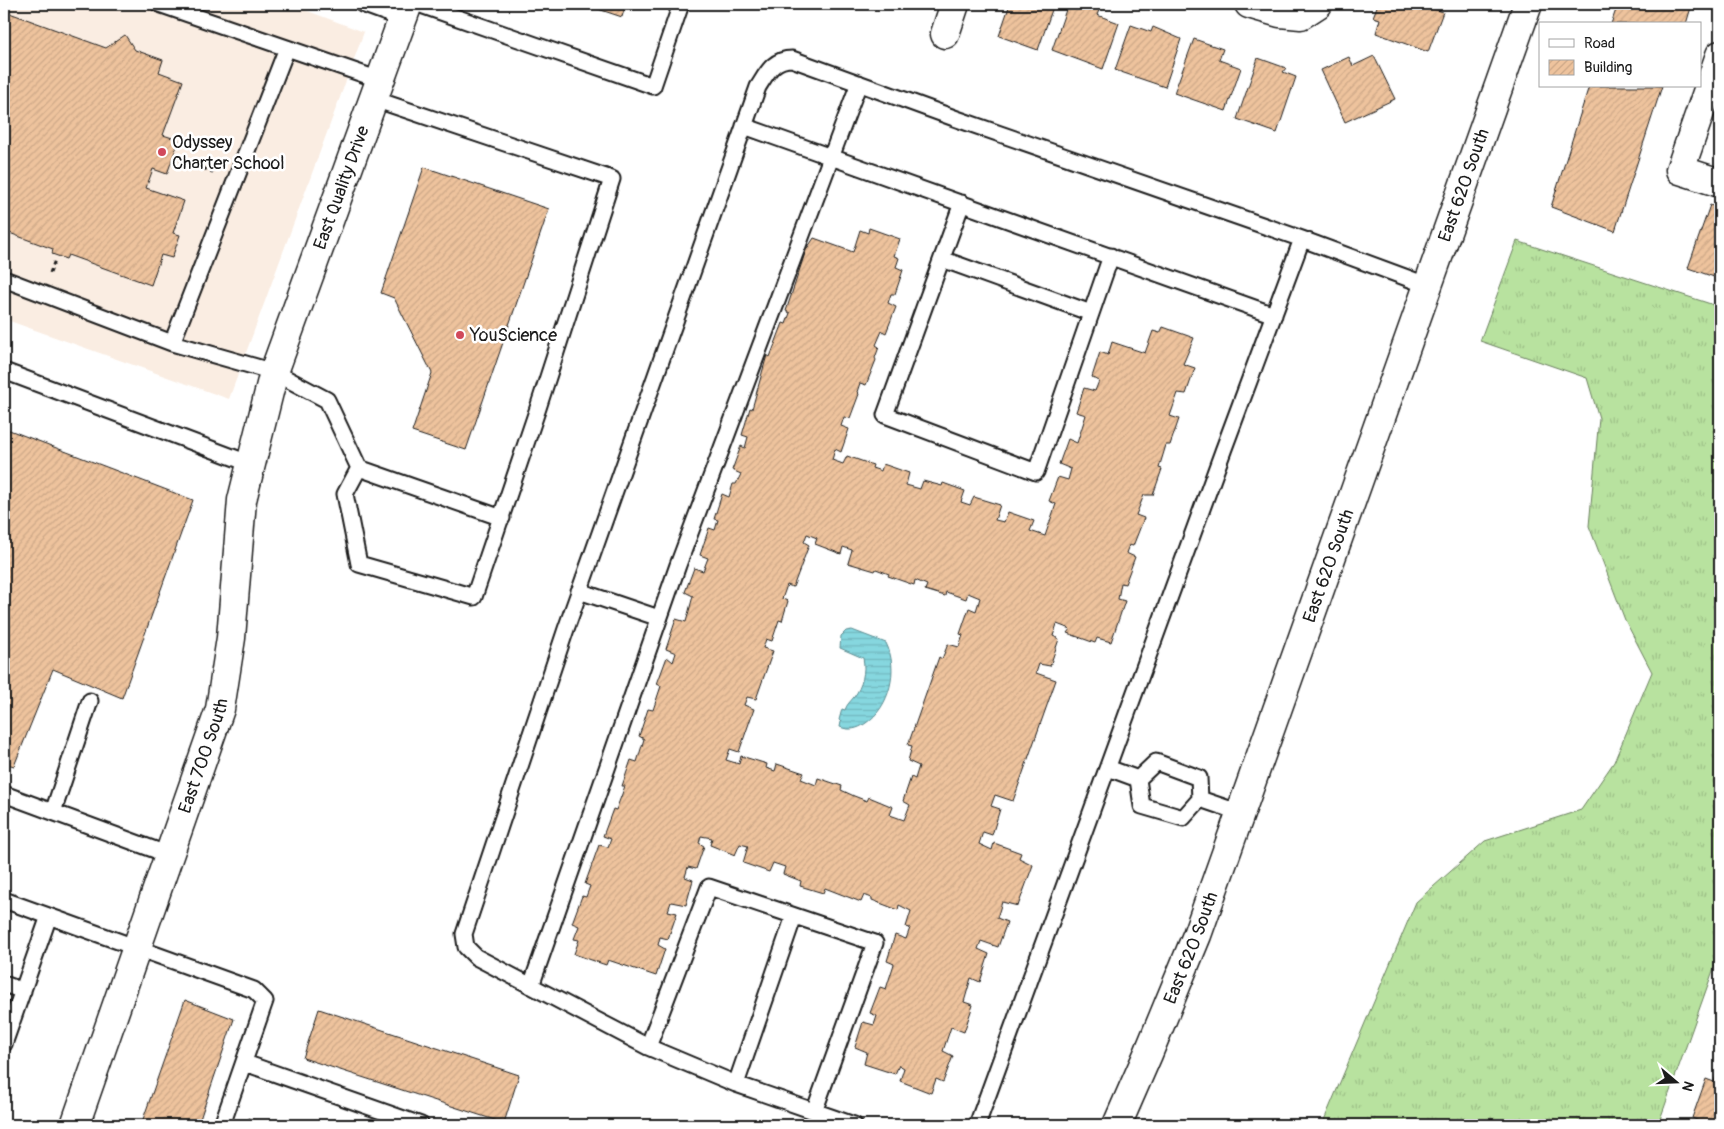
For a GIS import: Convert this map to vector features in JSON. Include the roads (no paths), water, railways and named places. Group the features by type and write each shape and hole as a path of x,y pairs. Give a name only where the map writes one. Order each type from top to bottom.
{"street":[{"path":"944,34 955,4"},
{"path":"1249,4 1280,13 1309,10"},
{"name":"East 620 South","path":"1117,1125 1197,935 1528,4"},
{"name":"East Quality Drive","path":"274,372 377,90 410,9"},
{"path":"1720,55 1680,170 1720,184"},
{"name":"East 700 South","path":"75,1125 220,709 231,638 242,500 274,372"}],"lane":[{"path":"159,4 287,48 377,90 612,179 502,518 474,597 359,564 345,494 359,468"},
{"path":"362,4 410,9 653,86 681,4"},
{"path":"172,343 287,48"},
{"path":"854,1125 736,1084 648,1047 476,958 466,947 464,934 579,591 758,87 769,69 782,59 792,59 957,119 1302,239 1429,286"},
{"path":"530,986 659,618 859,83"},
{"path":"744,126 1274,314"},
{"path":"962,203 885,415 1036,472 1111,256"},
{"path":"977,1125 1302,239"},
{"path":"942,259 1091,313"},
{"path":"4,279 172,343 274,372 327,400 359,468 502,518"},
{"path":"4,371 251,464"},
{"path":"579,591 659,618"},
{"path":"53,812 90,700"},
{"path":"1156,762 1199,778 1200,799 1183,818 1169,816 1142,806 1138,779 1156,762"},
{"path":"1108,768 1138,779"},
{"path":"4,794 169,855"},
{"path":"1200,799 1241,813"},
{"path":"648,1047 709,887 875,943 814,1112"},
{"path":"4,900 254,990 265,1001 222,1125"},
{"path":"4,1044 50,916"},
{"path":"736,1084 794,916"},
{"path":"4,984 23,991"},
{"path":"245,1063 421,1125"}],"water":[{"path":"852,630 886,643 892,664 892,676 886,698 874,716 860,727 850,729 840,727 841,722 839,720 842,709 845,710 859,689 863,679 864,668 863,658 840,648 841,636 846,631"}],"place":[{"name":"Odyssey Charter School","path":"162,152"},
{"name":"YouScience","path":"460,335"}]}
